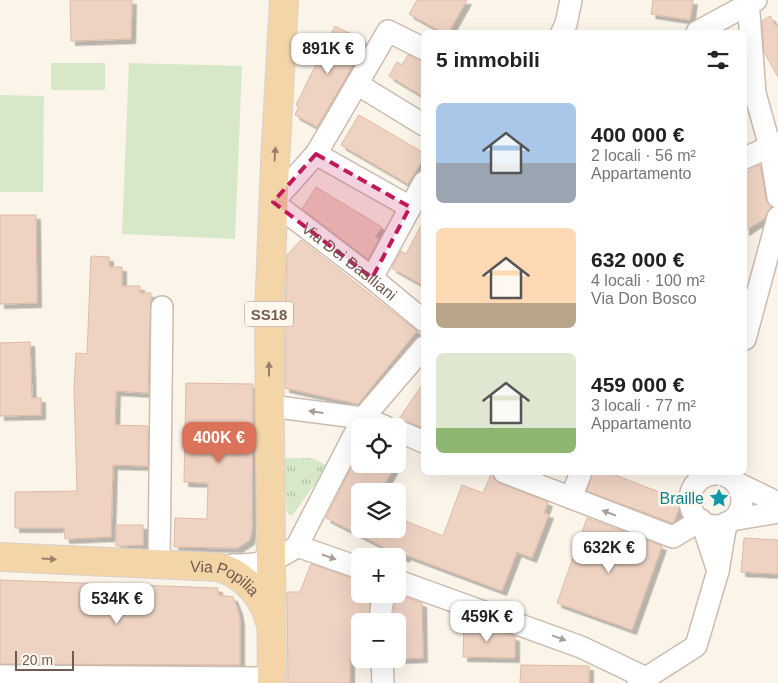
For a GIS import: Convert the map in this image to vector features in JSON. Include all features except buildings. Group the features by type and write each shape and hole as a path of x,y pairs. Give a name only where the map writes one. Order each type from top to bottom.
{"main road":[{"name":"SS18","path":"272,680 269,316 273,202 288,7"},
{"name":"Via Popilia","path":"0,557 225,566 243,579 253,590 267,611 272,628"}],"street":[{"path":"563,30 571,0"},
{"path":"700,30 751,1 755,93 774,145 778,197"},
{"path":"273,202 316,154 388,31 421,48"},
{"path":"356,84 421,123"},
{"path":"747,157 774,145"},
{"path":"316,154 410,207"},
{"path":"372,278 421,187"},
{"name":"Via Dei Basiliani","path":"273,202 372,278 421,319"},
{"path":"747,331 778,217"},
{"path":"159,564 162,307"},
{"path":"270,406 363,418 421,350"},
{"path":"406,434 421,441"},
{"path":"225,566 250,565 271,561 284,556 297,546 351,441"},
{"path":"512,475 673,537 701,520"},
{"path":"571,498 580,475"},
{"path":"700,477 691,494 692,508 701,520 718,571"},
{"path":"732,478 778,503"},
{"path":"406,584 581,647 642,681 696,646 718,571 729,522 740,509 742,502 739,488 732,478"},
{"path":"701,520 713,525 778,512"},
{"path":"225,566 252,554 266,535 271,517"},
{"path":"297,546 351,565"},
{"path":"382,668 383,683"},
{"path":"0,676 272,680"}],"highlighted area":[{"path":"316,154 410,207 372,278 273,202"}],"green space":[{"path":"51,63 105,63 105,90 51,90"},
{"path":"129,63 242,66 235,239 122,234"},
{"path":"0,95 44,96 43,192 0,192"},
{"path":"282,458 312,458 328,466 292,516 287,513"}],"place":[{"name":"Braille","path":"719,498"}]}
